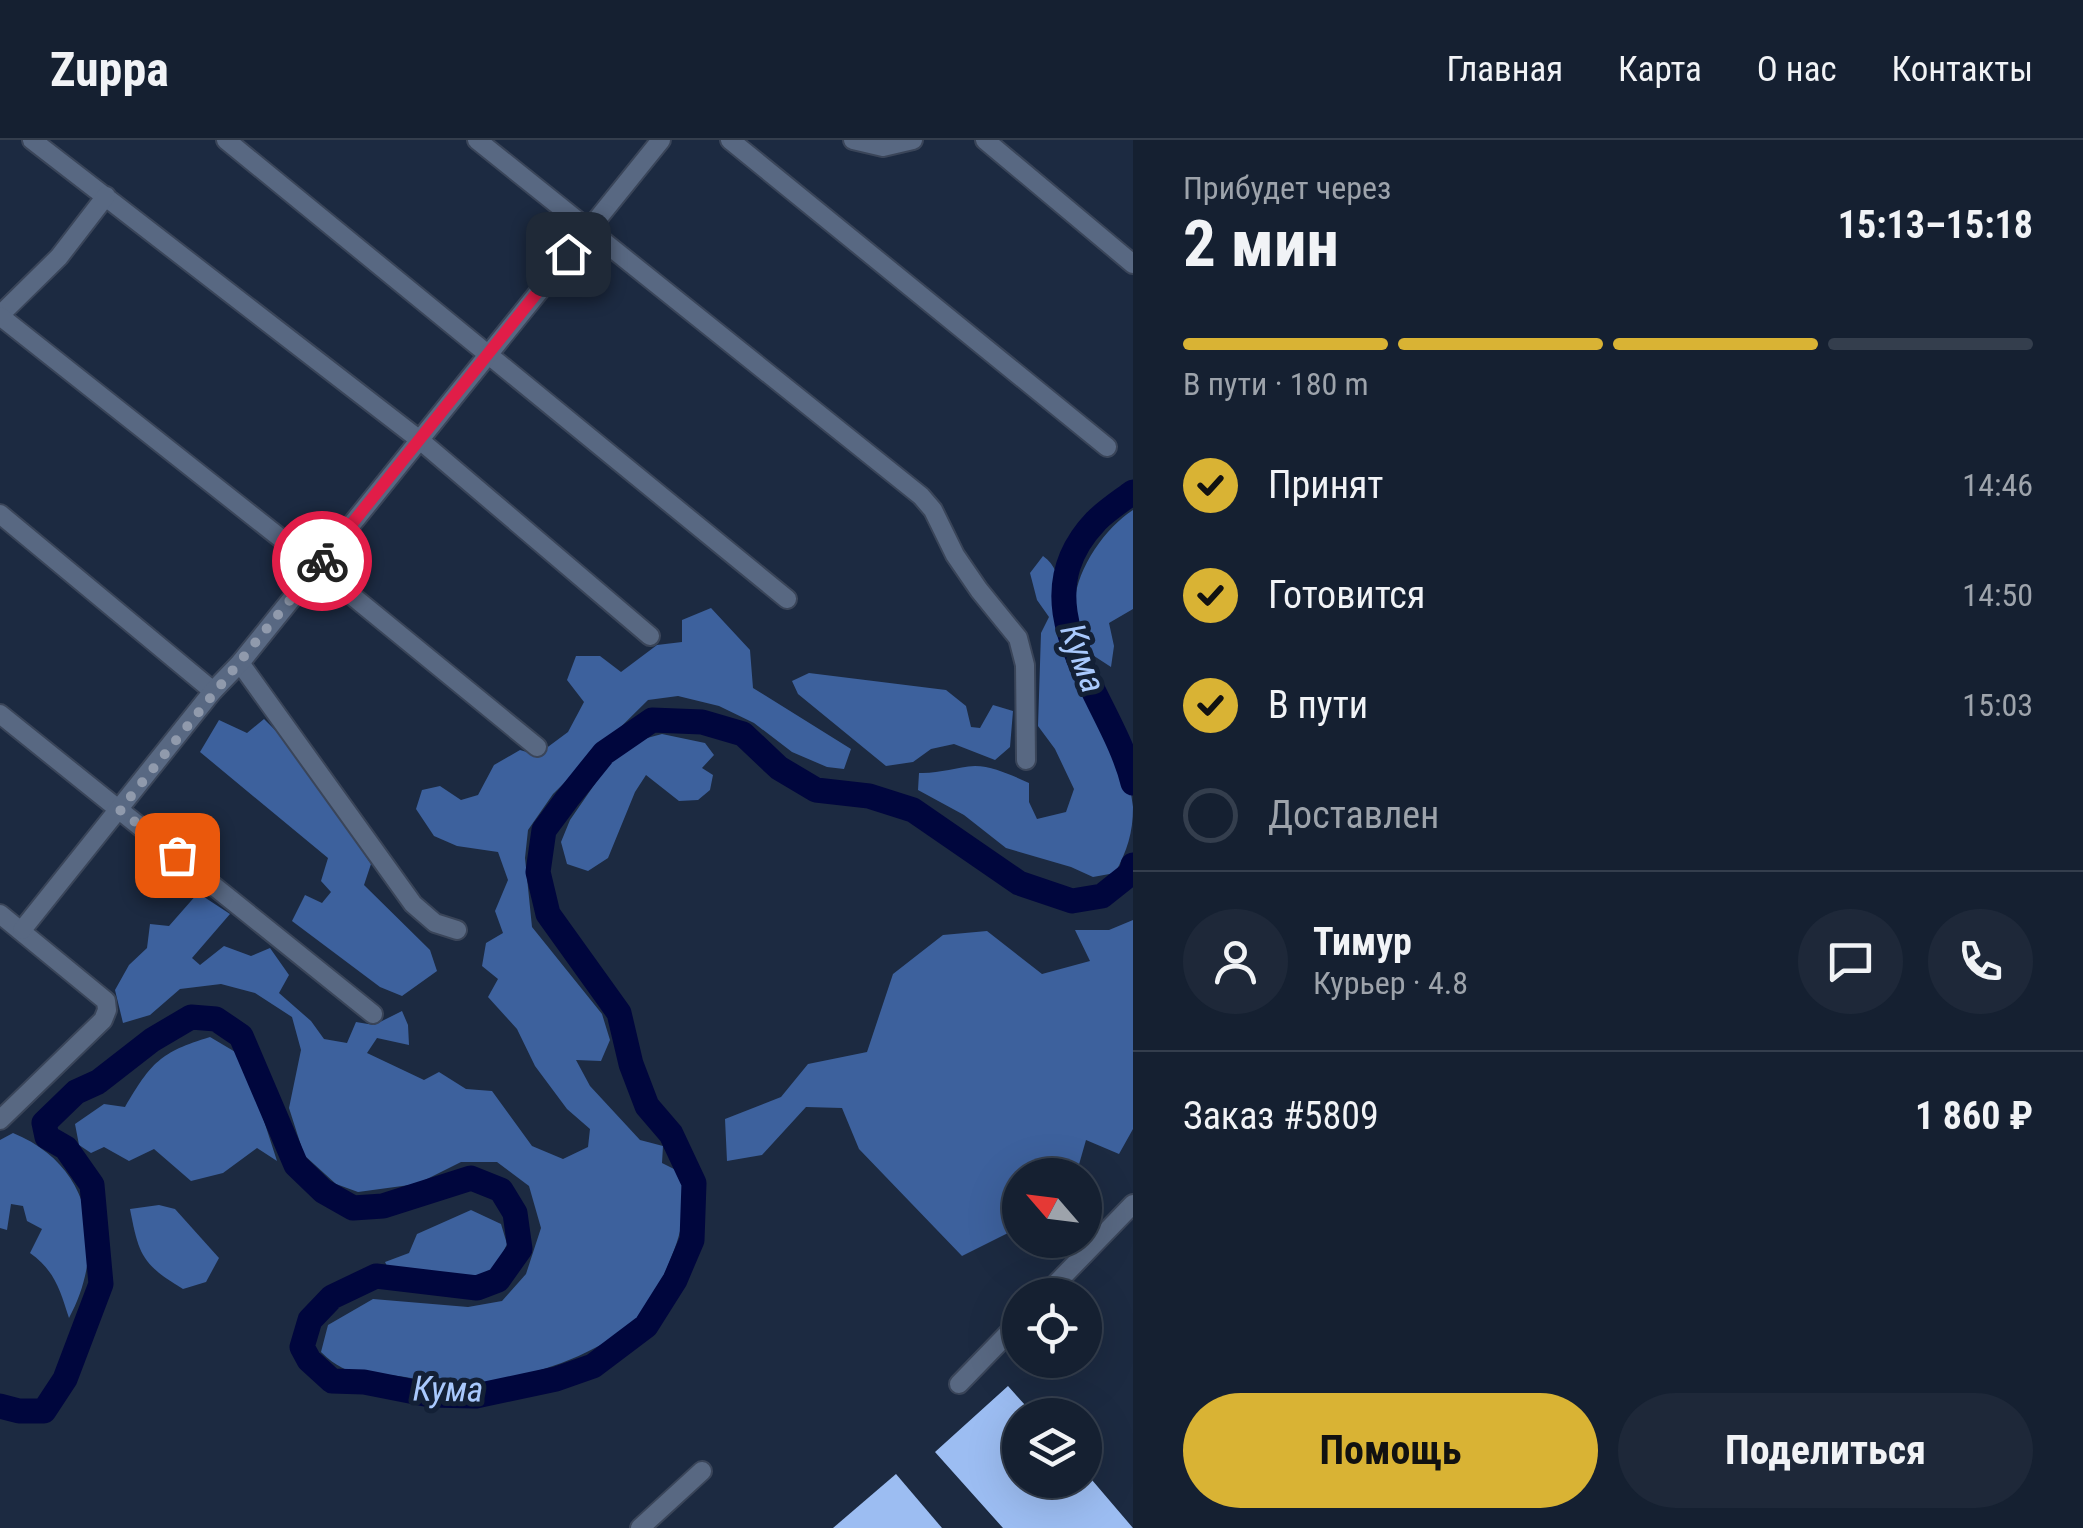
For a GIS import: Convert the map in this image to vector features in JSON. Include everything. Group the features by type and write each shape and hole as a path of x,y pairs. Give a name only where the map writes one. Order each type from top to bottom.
{"street":[{"path":"32,140 421,442 650,636"},
{"path":"226,140 787,599"},
{"path":"477,140 934,510 978,590 1018,638 1025,665 1026,760"},
{"path":"22,930 213,691 421,442 661,140"},
{"path":"730,140 1107,448"},
{"path":"854,140 883,147 914,140"},
{"path":"985,140 1133,264"},
{"path":"106,196 59,256 0,315 537,747"},
{"path":"0,514 213,691"},
{"path":"240,663 413,904 435,923 457,930"},
{"path":"0,714 373,1014"},
{"path":"0,914 106,1001 108,1010 103,1020 0,1120"},
{"path":"1061,1278 1133,1204"},
{"path":"960,1384 1002,1340"},
{"path":"640,1528 702,1471"}],"shaded area":[{"path":"1133,510 1133,609 1109,623 1114,646 1111,667 1091,654 1075,601 1081,575 1095,549"},
{"path":"1043,556 1058,580 1060,628 1129,783 1132,825 1115,873 1093,877 1006,848 964,815 918,790 919,773 982,766 1029,783 1029,802 1037,819 1066,812 1074,789 1055,749 1038,726 1041,633 1049,617 1037,600 1030,573"},
{"path":"711,608 750,650 753,688 851,749 844,769 827,767 792,752 754,723 719,706 678,696 648,700 553,794 528,830 525,858 532,927 602,1014 610,1040 601,1061 576,1060 590,1086 640,1140 663,1146 662,1163 680,1172 682,1221 661,1281 640,1315 618,1334 573,1358 523,1375 450,1385 342,1368 321,1352 328,1325 373,1299 468,1307 502,1301 526,1274 541,1228 529,1186 497,1162 461,1162 417,1184 358,1192 336,1184 304,1155 289,1108 301,1050 292,1017 255,993 221,984 180,989 150,1015 123,1023 115,990 129,965 147,948 150,924 169,926 198,893 230,914 192,958 200,965 224,946 251,956 270,948 289,975 279,993 311,1021 324,1039 347,1043 356,1022 374,1025 402,1011 408,1025 409,1045 377,1038 367,1053 424,1080 439,1072 466,1089 492,1091 532,1146 563,1159 588,1147 590,1129 567,1109 535,1066 517,1029 488,997 498,979 482,966 486,943 503,933 495,911 508,880 498,852 457,846 434,836 416,809 422,790 440,786 461,800 478,795 494,765 520,750 537,755 568,732 584,702 567,680 576,656 600,656 621,672 657,645 682,642 682,620"},
{"path":"809,673 946,690 966,706 971,727 980,728 993,705 1013,711 1010,747 995,760 954,744 931,749 913,762 886,766 798,694 792,681"},
{"path":"264,719 291,746 371,864 364,885 430,950 437,971 402,996 380,987 292,921 305,895 322,903 331,892 321,881 328,858 200,752 219,720 247,733"},
{"path":"662,734 705,743 714,755 702,768 713,775 710,790 698,800 679,801 646,775 608,858 588,871 567,864 561,842 570,820 610,762 636,741"},
{"path":"1133,920 1133,1129 1119,1154 1086,1140 1081,1158 1002,1158 1002,1236 962,1256 859,1149 842,1108 806,1107 762,1155 727,1161 725,1119 781,1097 808,1064 867,1052 893,974 943,935 987,931 1042,974 1090,961 1075,930 1109,930"},
{"path":"210,1037 237,1053 254,1090 277,1161 257,1148 223,1173 191,1181 154,1149 129,1161 104,1147 91,1153 79,1145 75,1124 104,1104 125,1107 158,1061 179,1048"},
{"path":"13,1133 40,1147 60,1165 85,1211 89,1237 87,1264 69,1318 51,1274 30,1253 42,1229 27,1221 23,1206 11,1204 7,1230 0,1228 0,1140"},
{"path":"159,1205 175,1209 219,1258 206,1282 183,1289 144,1257 130,1209"},
{"path":"471,1210 501,1224 507,1244 497,1265 477,1281 388,1268 385,1262 409,1253 417,1234"}],"building":[{"path":"1008,1386 1019,1398 1002,1398 1002,1498 1102,1498 1102,1492 1133,1528 1003,1528 935,1452"},
{"path":"896,1474 942,1528 833,1528"}],"waterway":[{"name":"Кума","path":"1133,492 1096,521 1073,553 1064,586 1066,619 1076,652 1133,783"},
{"name":"Кума","path":"0,1406 44,1411 65,1379 101,1284 92,1185 66,1148 47,1137 44,1123 76,1092 98,1082 152,1040 191,1017 216,1019 241,1036 296,1165 323,1191 353,1208 383,1206 471,1178 501,1190 515,1213 520,1249 498,1280 477,1288 376,1276 332,1297 310,1320 302,1347 309,1360 332,1381 364,1382 430,1395 476,1396 556,1379 593,1366 646,1326 675,1280 692,1240 694,1183 671,1134 647,1106 631,1064 619,1013 548,914 538,872 544,830 567,799 604,753 652,720 702,722 743,734 779,768 816,790 869,796 913,810 1019,883 1072,901 1102,896 1131,873 1133,865"}],"way so far":[{"path":"177,855 120,810 322,561"}],"route":[{"path":"322,561 568,254"}]}
